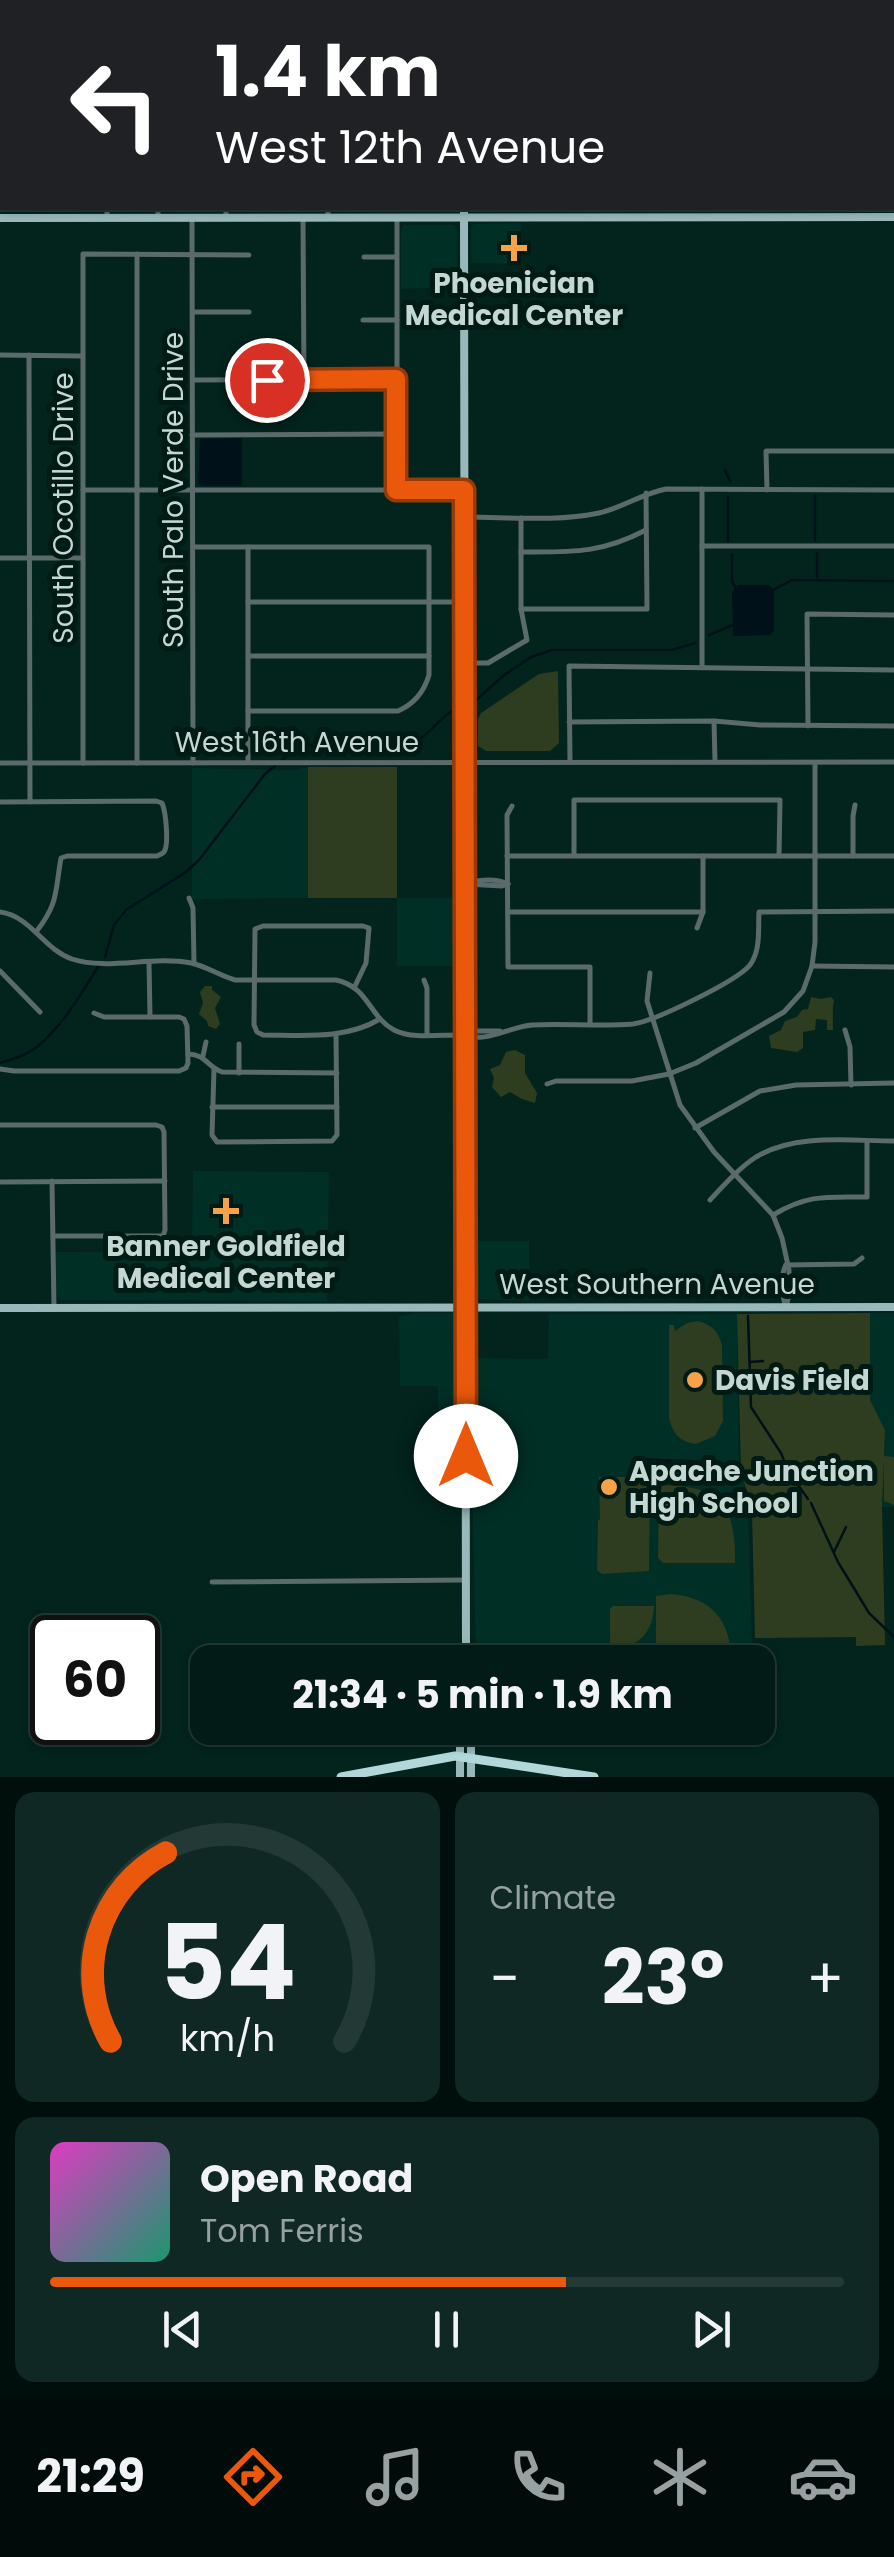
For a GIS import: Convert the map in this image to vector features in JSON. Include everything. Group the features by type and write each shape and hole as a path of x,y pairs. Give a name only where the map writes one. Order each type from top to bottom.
{"highway":[{"path":"341,1777 466,1757 594,1777"}],"main road":[{"path":"0,218 192,218 277,212 304,218 328,212 397,218 464,212 789,213 894,218"},
{"path":"464,212 466,1645"},
{"name":"West Southern Avenue","path":"0,1308 894,1307"},
{"path":"464,1745 471,1777"},
{"path":"460,1777 468,1745"}],"street":[{"path":"38,210 38,218"},
{"path":"107,210 107,218"},
{"path":"158,210 158,218"},
{"name":"South Palo Verde Drive","path":"192,218 193,762"},
{"path":"304,218 304,380"},
{"path":"396,490 397,218"},
{"name":"South Ocotillo Drive","path":"83,763 83,254 137,254"},
{"path":"137,763 137,254 248,255"},
{"path":"364,257 396,257"},
{"path":"192,312 249,312"},
{"path":"363,320 396,320"},
{"path":"0,356 83,356"},
{"path":"30,356 30,802"},
{"path":"192,380 396,379"},
{"path":"192,435 396,434"},
{"path":"766,490 766,451 894,451"},
{"path":"465,518 578,517 605,512 646,493 666,489 894,490"},
{"path":"702,489 702,666"},
{"path":"83,490 464,490"},
{"path":"521,609 646,608 646,493"},
{"path":"464,663 488,663 527,640 521,609 521,518"},
{"path":"521,552 606,548 646,530"},
{"path":"702,546 894,546"},
{"path":"193,547 430,547 429,676 415,700 398,710 248,711"},
{"path":"248,547 248,762"},
{"path":"0,558 83,558"},
{"path":"248,602 465,602"},
{"path":"808,726 807,614 894,615"},
{"path":"248,656 429,656"},
{"path":"570,763 568,666 894,670"},
{"path":"714,721 715,762"},
{"path":"570,722 894,726"},
{"name":"West 16th Avenue","path":"0,763 894,762"},
{"path":"547,1084 669,1074 696,1063 784,1012 802,991 812,966 815,942 815,763"},
{"path":"574,856 574,800 780,800 779,856"},
{"path":"0,802 156,802 165,810 163,854 61,858 56,901 36,932"},
{"path":"853,856 856,805"},
{"path":"512,806 508,815 508,967 590,967 590,1024"},
{"path":"508,856 894,856"},
{"path":"697,928 703,912 703,856"},
{"path":"465,884 508,884"},
{"path":"189,898 193,908 194,964"},
{"path":"0,912 22,920 68,958 194,964 235,980 336,980 363,994 380,1018 398,1032 465,1034 528,1025 632,1024 652,1020 750,964 758,946 759,912 894,912"},
{"path":"508,912 703,912"},
{"path":"354,987 366,963 369,928 255,929 257,1032 336,1034 365,1028 380,1018"},
{"path":"149,962 150,1017"},
{"path":"812,966 894,967"},
{"path":"0,971 40,1012"},
{"path":"650,973 648,1001 652,1020 680,1105 695,1128 773,1215 786,1264 786,1307"},
{"path":"424,980 427,1034"},
{"path":"0,1069 186,1068 187,1026 179,1017 104,1018 94,1013"},
{"path":"845,1030 850,1047 851,1085"},
{"path":"214,1069 213,1139 217,1142 332,1141 336,1139 336,1034"},
{"path":"202,1056 206,1042"},
{"path":"239,1044 239,1073"},
{"path":"188,1054 202,1056 222,1072 336,1072"},
{"path":"695,1128 760,1091 796,1085 894,1083"},
{"path":"212,1108 337,1107"},
{"path":"0,1126 162,1127 163,1236 53,1236"},
{"path":"710,1200 756,1157 782,1146 807,1141 894,1141"},
{"path":"773,1215 796,1202 867,1197 868,1141"},
{"path":"52,1181 54,1308"},
{"path":"0,1182 165,1181"},
{"path":"786,1264 854,1264 862,1258"},
{"path":"212,1582 466,1580"}],"shaded area":[{"path":"521,223 521,264 471,263 474,224"},
{"path":"404,225 454,225 457,269 431,270 431,288 401,289"},
{"path":"242,438 242,486 201,486 200,439"},
{"path":"738,585 769,585 774,590 774,631 770,635 733,636 732,592"},
{"path":"558,671 559,743 550,751 486,751 478,746 481,713 539,674"},
{"path":"308,767 308,898 192,899 192,768"},
{"path":"308,767 397,767 397,898 308,898"},
{"path":"397,898 459,898 458,966 397,966"},
{"path":"205,986 212,986 221,997 215,1008 220,1024 216,1029 208,1026 199,1014 203,1003 200,992"},
{"path":"811,997 834,1000 833,1030 827,1030 827,1020 816,1019 815,1030 803,1032 803,1048 797,1052 771,1048 769,1036 781,1030 785,1021 808,1009"},
{"path":"515,1050 525,1055 525,1073 537,1093 535,1103 510,1092 501,1097 492,1087 490,1069 500,1065 506,1052"},
{"path":"193,1171 329,1172 327,1301 59,1300 56,1252 192,1251"},
{"path":"471,1241 529,1241 529,1301 474,1299"},
{"path":"452,1313 458,1318 459,1428 438,1428 438,1386 400,1386 399,1316"},
{"path":"870,1313 894,1313 894,1507 882,1507 885,1430 870,1400"},
{"path":"870,1313 870,1400 885,1430 884,1456 894,1457 894,1505 884,1501 884,1461 882,1507 885,1645 856,1646 856,1637 755,1638 752,1512 741,1470 737,1314"},
{"name":"Apache Junction High School","path":"549,1314 737,1314 739,1466 748,1499 752,1645 476,1645 471,1358 548,1359"},
{"path":"698,1321 714,1329 722,1345 723,1421 715,1436 696,1444 678,1436 669,1418 669,1325 674,1325 675,1331"},
{"path":"643,1461 699,1461 707,1466 646,1471"},
{"path":"599,1477 650,1477 649,1571 602,1574 597,1570"},
{"path":"659,1485 696,1489 720,1502 732,1526 735,1563 663,1563 658,1558"},
{"path":"656,1596 685,1596 708,1606 723,1623 731,1645 656,1645"},
{"path":"654,1606 647,1631 631,1645 610,1645 610,1609"}],"waterway":[{"path":"725,470 730,481"},
{"path":"815,496 815,540"},
{"path":"728,497 728,541"},
{"path":"817,553 817,577"},
{"path":"732,554 732,581 737,591"},
{"path":"773,590 792,580 894,581"},
{"path":"709,635 733,625"},
{"path":"468,704 531,657 552,650 672,650 695,643"},
{"path":"282,760 309,745 403,746 420,739 460,707"},
{"path":"105,957 114,925 126,910 199,860 276,765"},
{"path":"0,1063 29,1052 47,1038 98,967"},
{"path":"748,1316 751,1407 808,1499"},
{"path":"750,1362 763,1361"},
{"path":"811,1503 838,1562 869,1613 894,1637"},
{"path":"834,1552 846,1527"}],"place":[{"name":"Phoenician Medical Center","path":"514,248"},
{"name":"Banner Goldfield Medical Center","path":"226,1211"},
{"name":"Davis Field","path":"695,1380"},
{"name":"Apache Junction High School","path":"609,1487"}],"route":[{"path":"267,380 396,379 396,490 464,490 466,1456"}]}
